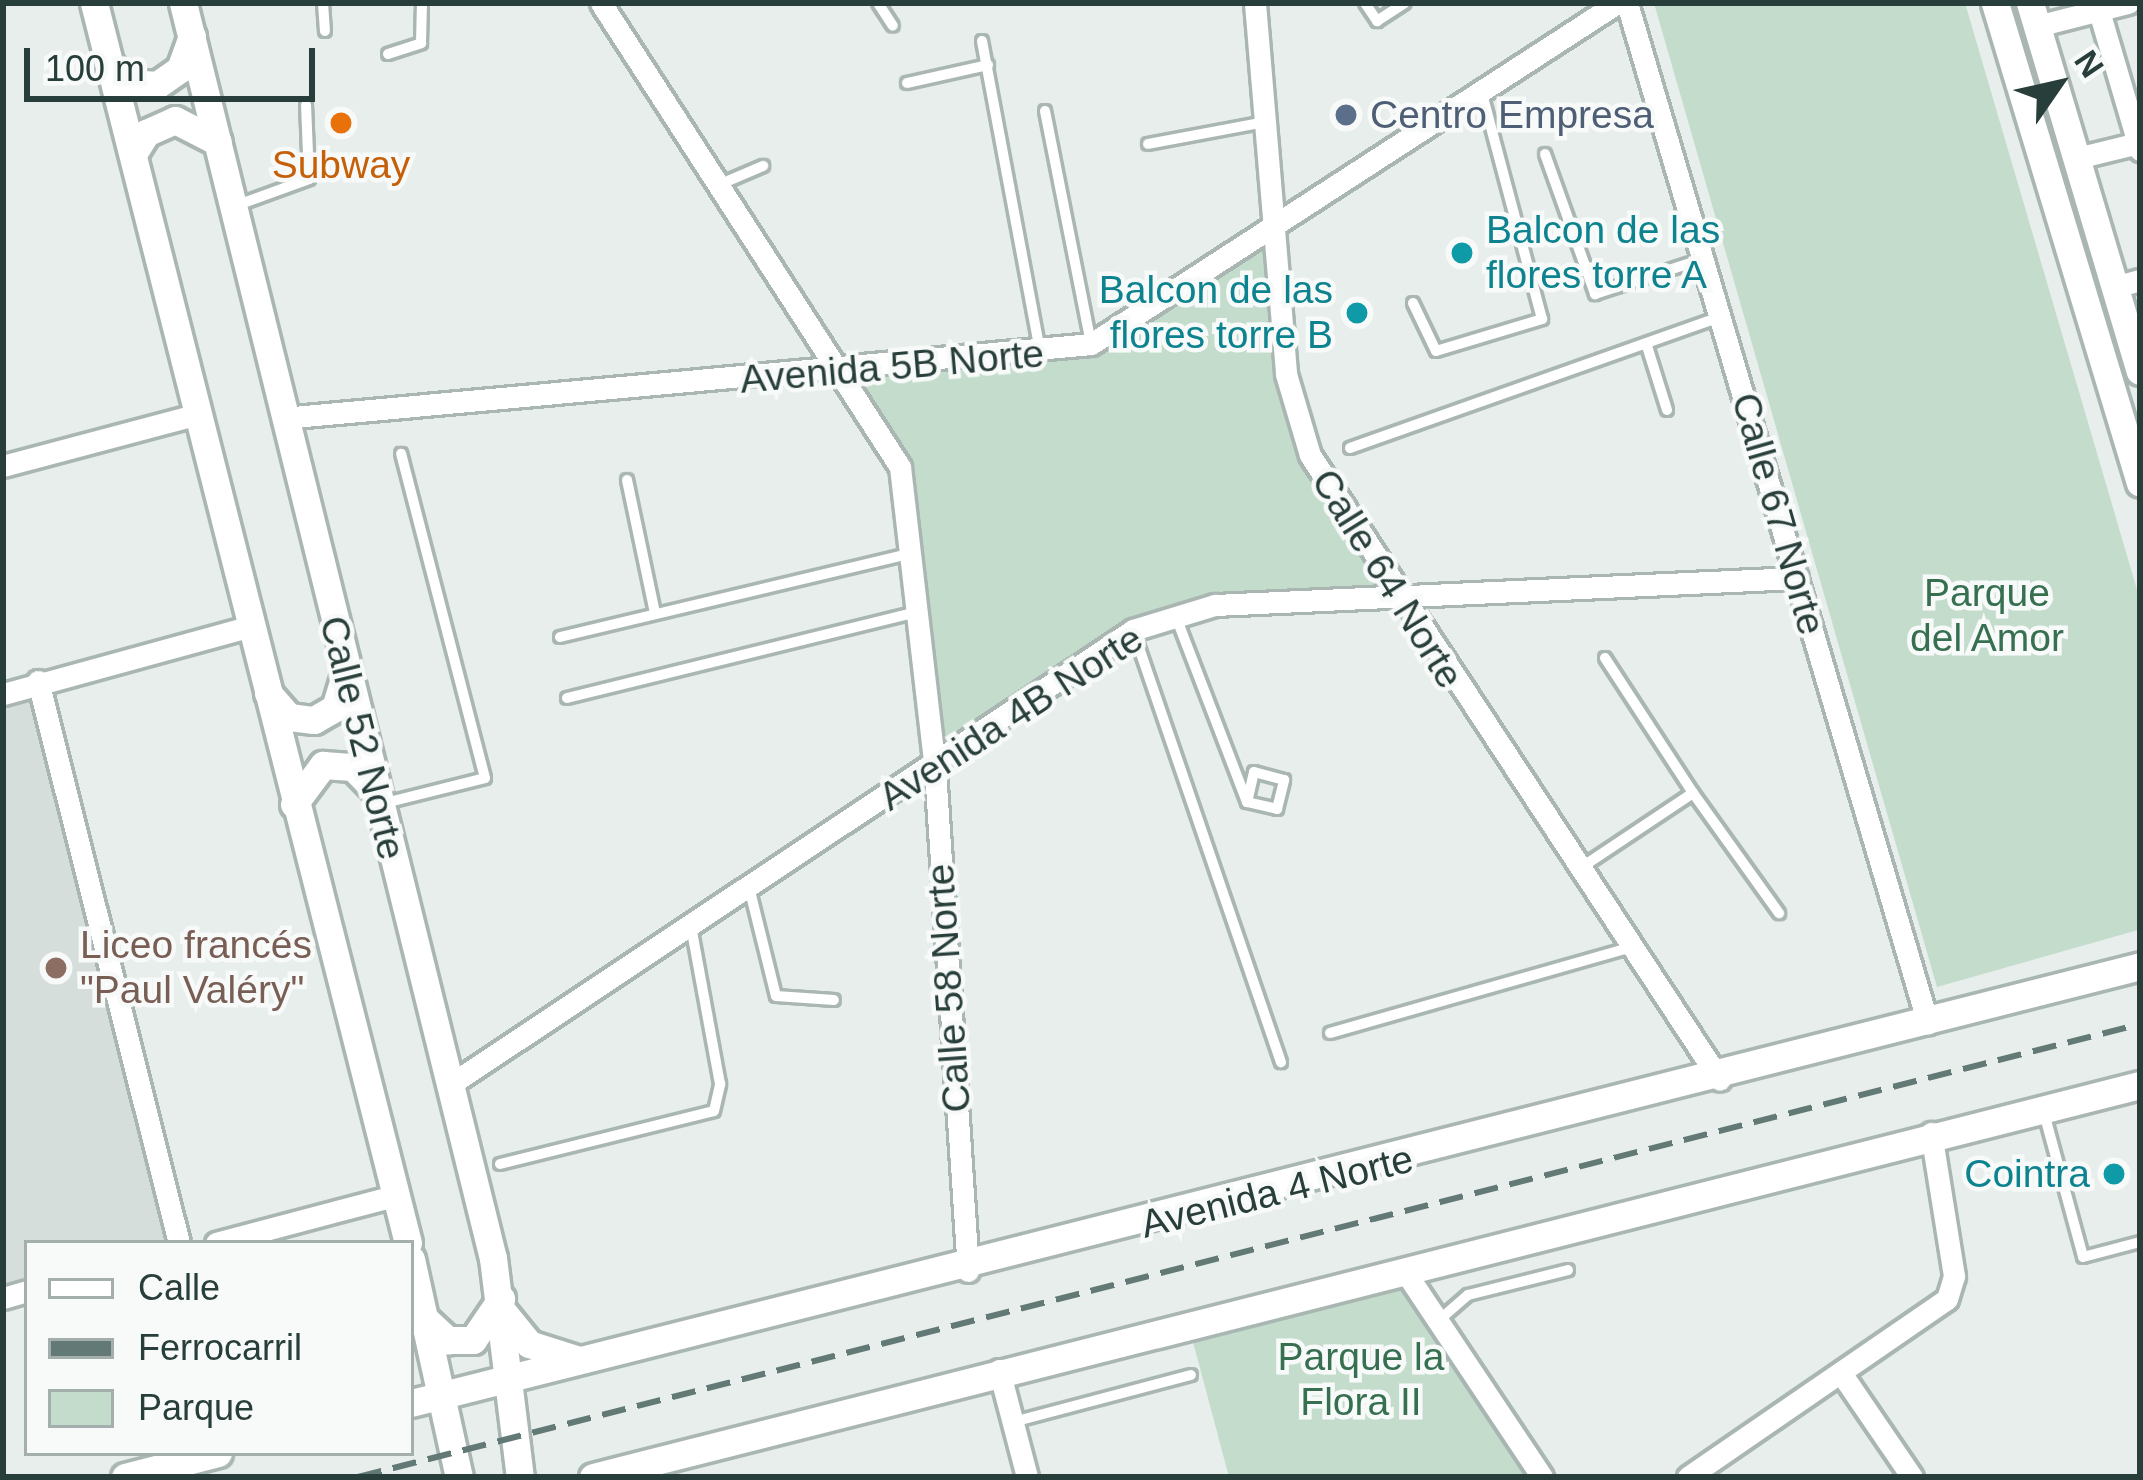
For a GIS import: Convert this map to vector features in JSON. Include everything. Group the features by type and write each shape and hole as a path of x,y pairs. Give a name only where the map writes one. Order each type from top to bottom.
{"main road":[{"name":"Calle 52 Norte","path":"94,3 293,804 407,1240"},
{"name":"Calle 52 Norte","path":"183,3 502,1306 520,1477"},
{"path":"1995,3 2140,483"},
{"path":"2033,15 2077,158 2127,283 2140,371"},
{"path":"108,63 130,82 158,86 180,69 192,36"},
{"path":"133,154 146,133 176,120 218,142"},
{"path":"266,689 289,717 314,720 342,698 345,674"},
{"path":"293,804 323,765 353,767 376,797"},
{"name":"Avenida 4 Norte","path":"414,1402 968,1271 1720,1080 2140,966"},
{"path":"592,1477 2042,1104 2140,1085"},
{"path":"414,1274 459,1477"},
{"path":"422,1314 437,1334 473,1340 502,1306 544,1353 595,1358"},
{"path":"125,1477 206,1456"}],"street":[{"name":"Calle 58 Norte","path":"601,3 899,466 934,770 968,1271"},
{"name":"Calle 64 Norte","path":"1255,3 1274,227 1299,426 1394,597 1720,1080"},
{"name":"Avenida 5B Norte","path":"283,418 1042,356 1091,344 1618,3"},
{"name":"Calle 67 Norte","path":"1627,3 1928,1024"},
{"path":"2033,15 2128,3"},
{"path":"2077,158 2139,146 2097,7"},
{"path":"3,466 199,414"},
{"name":"Avenida 4B Norte","path":"448,1086 934,770 1133,630 1176,616 1394,597 1796,578"},
{"path":"3,694 251,626"},
{"path":"38,681 178,1240"},
{"path":"1688,1477 1947,1299 1954,1276 1931,1133"},
{"path":"227,1240 398,1195"},
{"path":"1404,1270 1542,1477"},
{"path":"999,1370 1027,1477"},
{"path":"1841,1373 1912,1477"}],"lane":[{"path":"323,3 326,31"},
{"path":"388,54 421,43 422,3"},
{"path":"878,3 893,26"},
{"path":"1365,3 1377,21 1406,3"},
{"path":"982,40 1042,356"},
{"path":"907,83 988,65"},
{"path":"1413,303 1436,351 1545,311 1482,93"},
{"path":"235,206 309,179 306,105"},
{"path":"1045,111 1091,344"},
{"path":"1148,144 1265,122"},
{"path":"1545,154 1595,294 1702,259"},
{"path":"721,184 763,166"},
{"path":"1350,448 1720,317"},
{"path":"1647,346 1667,410"},
{"path":"376,797 484,778 401,454"},
{"path":"627,480 655,613"},
{"path":"560,637 912,553"},
{"path":"567,698 918,612"},
{"path":"1176,616 1247,802"},
{"path":"1133,630 1281,1062"},
{"path":"1605,658 1779,914"},
{"path":"1254,772 1284,779 1277,809 1247,802 1254,772"},
{"path":"1578,870 1693,793"},
{"path":"749,886 776,996 834,1000"},
{"path":"500,1164 714,1111 720,1084 692,926"},
{"path":"1330,1033 1628,948"},
{"path":"2042,1104 2084,1257 2140,1242"},
{"path":"1438,1321 1468,1295 1568,1270"},
{"path":"1013,1422 1191,1375"}],"shaded area":[{"name":"Liceo francés \"Paul Valéry\"","path":"38,681 178,1240 24,1240 24,1292 3,1298 3,694"}],"green space":[{"name":"Parque del Amor","path":"1654,3 1965,3 2140,600 2138,930 1937,987"},
{"path":"1274,227 1299,426 1393,597 1215,605 1133,630 935,770 900,467 844,374 1091,344"},
{"name":"Parque la Flora II","path":"1404,1270 1542,1477 1229,1477 1188,1323"}],"railway":[{"path":"358,1477 2140,1024"}],"place":[{"name":"Centro Empresa","path":"1346,115"},
{"name":"Subway","path":"341,123"},
{"name":"Balcon de las flores torre A","path":"1462,253"},
{"name":"Balcon de las flores torre B","path":"1357,313"},
{"name":"Liceo francés \"Paul Valéry\"","path":"56,968"},
{"name":"Cointra","path":"2114,1174"}]}
